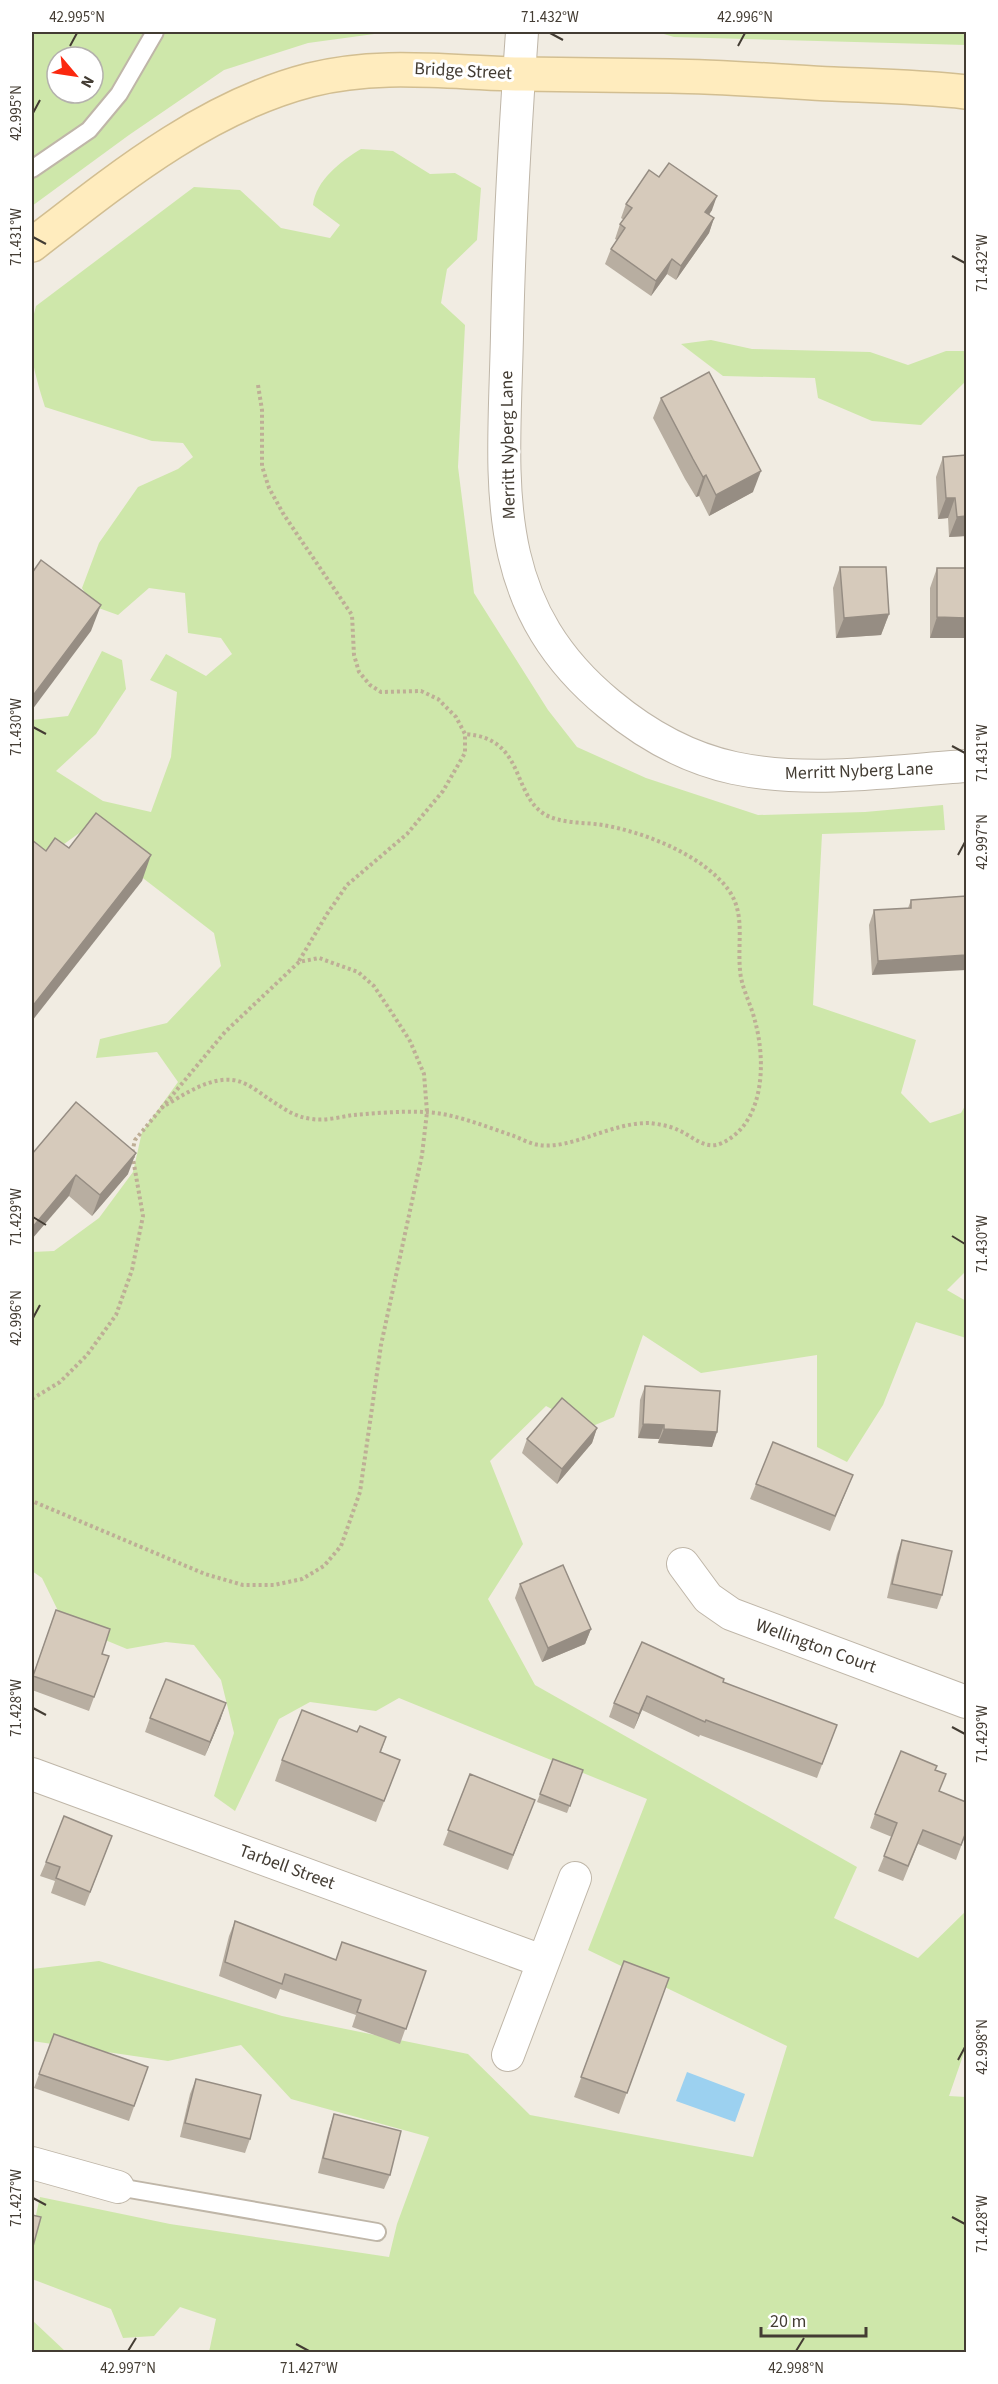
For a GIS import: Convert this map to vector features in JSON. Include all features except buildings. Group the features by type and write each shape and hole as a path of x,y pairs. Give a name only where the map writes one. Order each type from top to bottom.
{"street":[{"name":"Merritt Nyberg Lane","path":"522,32 507,306 504,470 512,550 524,589 541,626 563,660 592,690 623,715 656,737 693,755 731,767 771,774 812,776 966,766"},
{"name":"Bridge Street","path":"32,245 132,170 183,136 227,112 266,94 310,80 357,71 400,68 519,74 673,76 959,90"},
{"name":"Wellington Court","path":"683,1564 708,1598 730,1614 966,1702"},
{"name":"Tarbell Street","path":"32,1773 542,1961"},
{"path":"508,2055 575,1878"},
{"path":"32,2163 118,2187"}],"lane":[{"path":"32,169 89,130 119,94 155,32"},
{"path":"118,2187 377,2232"}],"path":[{"path":"32,1399 60,1382 87,1355 116,1315 132,1270 143,1216 132,1153 135,1140 225,1032 299,962 347,885 407,834 443,791 465,753 465,735 456,717 438,699 421,691 381,692 370,685 359,672 354,655 352,615 284,515 269,488 262,466 262,410 258,385"},
{"path":"158,1110 194,1089 216,1082 236,1080 253,1088 294,1116 315,1120 358,1115 427,1112 474,1123 539,1145 559,1144 624,1124 652,1123 677,1129 704,1145 712,1145 720,1144 748,1123 758,1096 760,1060 756,1024 740,971 741,922 734,897 720,879 692,859 663,843 626,830 565,821 545,814 532,803 518,771 505,752 493,742 478,735 465,735"},
{"path":"32,1501 205,1574 243,1585 274,1585 302,1580 324,1566 341,1546 360,1491 381,1345 422,1155 427,1112 424,1074 410,1041 374,986 358,972 339,964 319,958 299,962"}],"green space":[{"path":"32,32 389,32 308,43 224,70 129,135 32,206"},
{"path":"657,32 966,32 966,45 674,37"},
{"path":"361,149 393,151 430,174 455,173 481,188 477,240 447,269 441,303 465,325 458,467 474,593 548,710 577,747 646,778 758,815 865,812 943,805 945,830 822,834 813,1005 916,1040 901,1093 930,1123 961,1113 966,1104 966,1271 947,1290 966,1301 966,1338 916,1322 883,1405 847,1462 817,1447 817,1355 701,1373 643,1335 614,1417 588,1428 546,1406 490,1461 523,1544 488,1599 535,1685 857,1867 834,1918 918,1958 966,1911 966,2047 949,2096 966,2097 966,2352 209,2352 216,2319 180,2307 154,2336 123,2338 111,2309 32,2279 32,2233 40,2197 170,2224 389,2257 397,2224 429,2137 291,2099 241,2045 168,2061 32,2041 32,1969 99,1961 282,2016 468,2054 530,2115 753,2157 787,2046 588,1950 647,1799 399,1698 376,1711 310,1702 279,1719 235,1811 214,1796 234,1733 221,1680 194,1645 166,1642 127,1649 64,1623 42,1578 32,1571 32,1252 54,1251 99,1218 133,1172 142,1132 178,1082 157,1052 96,1058 100,1039 167,1023 221,966 214,933 82,831 49,855 32,855 32,720 68,716 102,651 122,660 126,689 96,734 56,771 103,801 151,812 171,757 177,692 150,680 166,654 206,676 232,654 221,638 188,633 185,593 149,588 118,615 93,606 82,588 99,543 138,487 178,469 193,457 183,443 152,441 45,407 32,357 31,333 36,306 194,187 240,190 281,228 330,238 340,225 313,205 315,196 324,179 345,159"},
{"path":"711,340 752,349 870,352 908,365 946,351 966,351 966,381 921,425 872,421 818,398 815,378 723,376 681,344"},
{"path":"32,2320 66,2352 32,2352"}],"water":[{"path":"687,2072 745,2094 735,2122 676,2101"}]}
